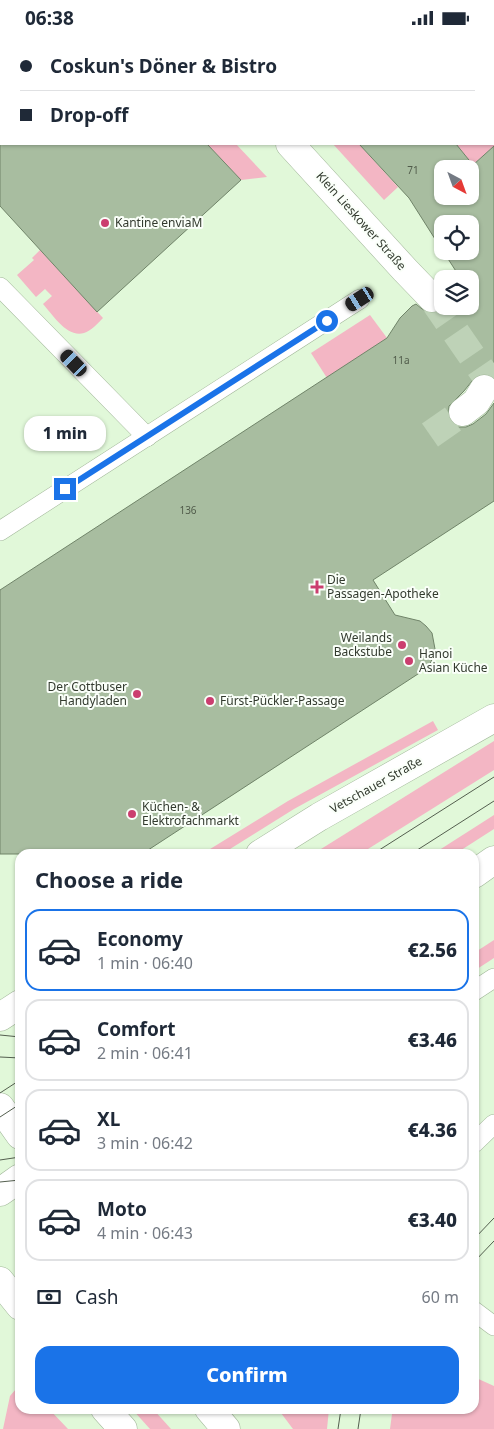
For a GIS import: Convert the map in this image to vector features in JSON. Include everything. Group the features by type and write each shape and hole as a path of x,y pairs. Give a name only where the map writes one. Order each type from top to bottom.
{"street":[{"name":"Klein Lieskower Straße","path":"291,145 432,298"},
{"path":"463,412 476,402 484,389"},
{"name":"Vetschauer Straße","path":"268,849 319,817 494,718"},
{"path":"479,870 494,861"},
{"path":"0,1017 15,1007"},
{"path":"0,1107 15,1128"},
{"path":"0,1192 15,1182"},
{"path":"0,1281 15,1300"},
{"path":"110,1414 123,1429"},
{"path":"213,1414 226,1429"}],"lane":[{"path":"0,287 147,437"},
{"path":"0,531 360,299"},
{"path":"479,988 494,978"},
{"path":"479,1138 494,1124"},
{"path":"479,1314 494,1325"}],"shaded area":[{"path":"208,145 237,145 267,177 241,180"},
{"path":"334,145 360,145 398,187 384,200"},
{"path":"457,145 494,145 479,160 469,160"},
{"path":"40,250 103,318 89,331 78,334 66,329 43,304 52,296 45,289 36,297 17,275 34,260 32,258"},
{"path":"370,315 387,338 327,378 311,353"},
{"path":"433,721 438,730 294,809 230,849 210,849 288,801"},
{"path":"494,741 494,770 368,849 321,849"},
{"path":"494,815 494,829 463,849 441,849"},
{"path":"494,940 494,958 479,968 479,950"},
{"path":"479,1379 494,1386 494,1429 390,1429 392,1414 479,1414"},
{"path":"15,1390 15,1414 54,1414 68,1429 3,1429 10,1396"},
{"path":"136,1414 158,1414 171,1429 150,1429"},
{"path":"282,1414 328,1414 327,1429 293,1429"}],"building":[{"name":"Kantine enviaM","path":"0,145 208,145 241,180 97,312 0,206"},
{"path":"360,145 457,145 469,160 434,160 434,205 479,205 479,160 494,146 494,378 485,373 476,376 449,406 448,414 451,422 458,427 466,427 486,414 494,403 494,501 373,580 395,615 420,621 432,633 435,649 431,662 421,672 150,849 15,849 15,854 0,854 0,590 387,338 400,318 412,306 416,304 427,313 434,313 434,315 479,315 479,270 455,270 449,260 479,260 479,215 434,215 434,237 409,198"}],"tunnel":[{"path":"432,298 494,388"},
{"path":"430,435 463,412"}],"tram line":[{"path":"381,849 494,777"},
{"path":"419,849 494,801"},
{"path":"0,1035 15,1036"},
{"path":"0,1057 15,1058"},
{"path":"0,1093 15,1083"},
{"path":"0,1117 15,1107"},
{"path":"0,1160 15,1158"},
{"path":"0,1182 15,1180"},
{"path":"479,1234 494,1218"},
{"path":"479,1257 494,1241"},
{"path":"338,1429 340,1414"},
{"path":"358,1429 360,1414"}],"place":[{"name":"Kantine enviaM","path":"105,223"},
{"name":"Die Passagen-Apotheke","path":"317,587"},
{"name":"Weilands Backstube","path":"402,645"},
{"name":"Hanoi Asian Küche","path":"409,661"},
{"name":"Der Cottbuser Handyladen","path":"137,694"},
{"name":"Fürst-Pückler-Passage","path":"210,701"},
{"name":"Küchen- & Elektrofachmarkt","path":"132,814"}],"route":[{"path":"65,489 327,321"}]}
